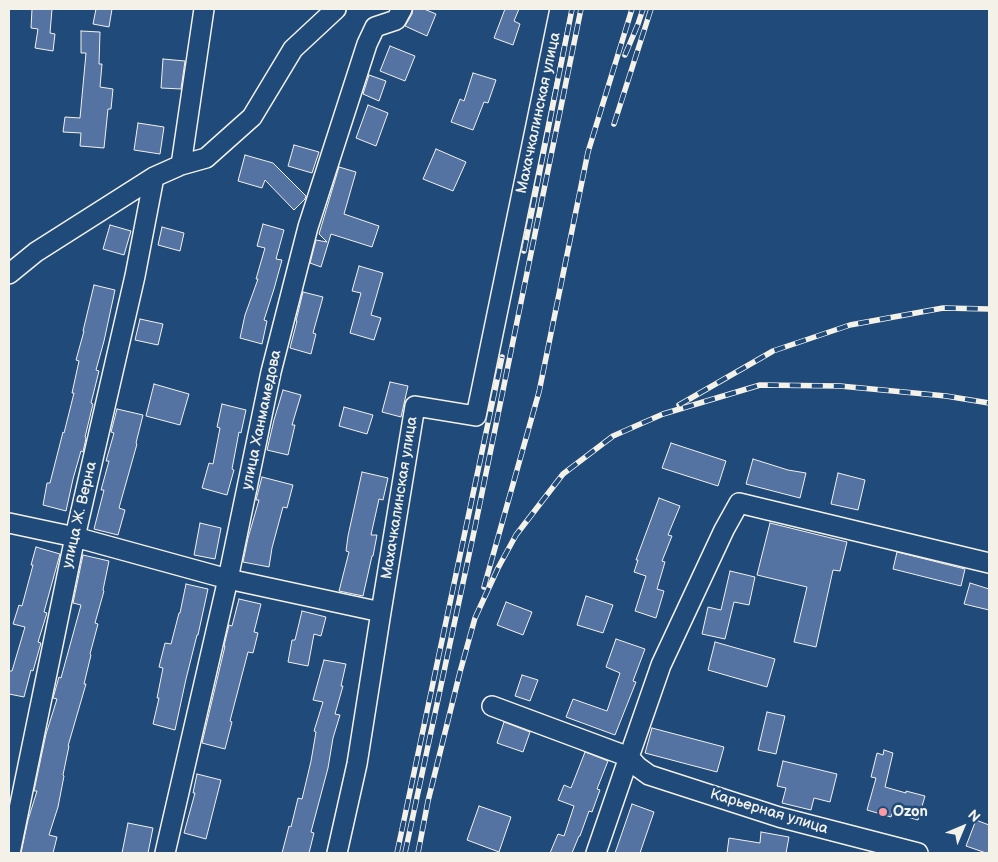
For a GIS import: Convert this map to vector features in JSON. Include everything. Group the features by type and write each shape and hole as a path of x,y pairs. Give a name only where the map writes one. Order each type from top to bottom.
{"street":[{"path":"181,165 204,9"},
{"path":"9,274 36,252 154,176 181,165 206,158 252,117 293,49 336,9"},
{"name":"улица Ханмамедова","path":"165,853 228,579 271,372 308,227 367,44 375,27 396,20 402,9"},
{"name":"Махачкалинская улица","path":"336,853 358,764 415,406 476,416 560,9"},
{"name":"улица Ж. Верна","path":"10,853 75,537 135,276 154,176"},
{"path":"596,853 661,665 724,530 739,503 989,564"},
{"path":"9,523 75,537 228,579 381,612"},
{"name":"Карьерная улица","path":"492,706 629,757 649,775 779,817 918,853"}],"building":[{"path":"32,9 52,9 50,33 55,34 53,51 35,48 38,29 31,28"},
{"path":"96,9 112,9 109,27 93,24"},
{"path":"413,9 424,9 436,14 427,36 405,26"},
{"path":"505,9 519,9 514,21 520,24 513,45 494,38"},
{"path":"81,31 100,32 99,64 102,64 100,87 113,89 111,109 108,109 104,148 80,146 81,133 63,132 65,117 80,118 86,53 81,53"},
{"path":"390,46 415,56 405,81 380,71"},
{"path":"163,59 185,61 181,89 161,88"},
{"path":"473,73 496,80 488,103 484,102 473,130 451,122 460,99 464,101"},
{"path":"369,75 386,81 379,101 363,94"},
{"path":"368,105 388,113 376,146 356,138"},
{"path":"138,123 164,127 160,154 134,150"},
{"path":"294,145 319,152 312,173 288,166"},
{"path":"436,149 466,162 453,191 423,179"},
{"path":"245,155 273,163 306,196 305,199 294,210 265,180 262,188 238,181"},
{"path":"339,167 356,172 344,214 379,226 372,247 331,234 321,267 310,263 316,240 327,242 319,234"},
{"path":"263,224 284,230 276,259 282,260 264,320 267,321 262,344 240,338 245,315 258,279 256,279 265,248 257,246"},
{"path":"110,225 131,231 124,255 103,249"},
{"path":"162,227 184,233 180,251 158,245"},
{"path":"359,266 383,273 371,315 381,318 374,340 350,333 361,293 352,291"},
{"path":"94,285 115,290 96,370 99,371 91,403 93,404 83,452 81,451 66,511 43,505 47,483 50,483 74,393 72,393 79,361 76,360"},
{"path":"303,292 323,297 313,333 316,334 311,354 290,348"},
{"path":"140,319 163,324 158,345 135,340"},
{"path":"390,382 408,386 401,417 382,412"},
{"path":"154,384 189,394 180,425 146,416"},
{"path":"283,390 301,395 292,425 295,425 288,455 267,450"},
{"path":"222,404 246,410 241,433 239,432 232,469 234,470 227,495 202,488 209,463 213,464 220,428 217,427"},
{"path":"344,407 373,415 367,434 339,426"},
{"path":"117,409 143,415 119,508 125,510 118,535 94,529 104,490 101,490 109,461 106,461 114,433 111,432"},
{"path":"671,443 726,461 718,486 662,468"},
{"path":"753,459 788,470 806,473 800,498 746,484"},
{"path":"362,472 388,478 383,500 379,499 371,535 377,535 363,596 339,591 349,552 346,551 348,536"},
{"path":"838,473 865,480 858,510 831,504"},
{"path":"262,477 293,485 287,508 283,507 269,567 243,562 259,500 256,500"},
{"path":"659,498 680,506 668,535 672,536 662,561 665,562 657,589 664,591 656,618 635,611 646,576 634,572 638,560 636,560"},
{"path":"200,523 221,528 215,559 194,555"},
{"path":"770,523 847,542 840,571 833,570 816,647 794,642 807,587 757,575"},
{"path":"36,547 60,554 44,612 47,613 38,642 41,643 24,697 9,694 9,671 12,671 25,627 13,624 19,605 22,606"},
{"path":"897,552 965,569 961,586 893,569"},
{"path":"83,555 109,561 104,591 95,623 98,624 84,684 86,684 68,746 58,807 49,835 57,837 53,853 21,853 37,791 34,791 46,734 57,699 53,698 59,677 61,678 81,605 73,603"},
{"path":"730,571 755,577 749,605 734,602 725,639 702,634 708,607 721,610"},
{"path":"970,583 989,589 989,610 964,604"},
{"path":"186,584 208,589 175,730 153,724 163,668 159,667 165,643 171,644"},
{"path":"586,596 613,605 603,633 577,625"},
{"path":"239,599 261,604 254,632 258,633 253,653 248,652 230,721 232,722 225,749 202,743 229,625 232,626"},
{"path":"506,602 532,612 523,635 497,625"},
{"path":"302,611 326,617 321,636 314,634 308,666 288,662 292,640 295,640"},
{"path":"616,639 645,649 633,681 636,682 615,735 566,717 573,699 607,711 620,673 606,667"},
{"path":"715,642 775,659 767,687 708,670"},
{"path":"324,660 346,664 341,686 343,686 335,714 340,715 311,832 314,833 309,853 282,853 298,798 302,799 311,761 316,732 314,731 323,702 313,700"},
{"path":"522,675 538,680 530,701 515,696"},
{"path":"767,712 785,716 776,754 758,750"},
{"path":"504,722 530,732 523,752 497,743"},
{"path":"652,728 724,747 717,772 645,753"},
{"path":"884,750 893,753 885,787 925,796 918,820 892,813 891,817 867,810 876,778 871,777 877,753 883,755"},
{"path":"585,752 608,761 597,789 600,790 592,812 589,811 572,853 550,853 558,834 564,836 574,806 558,800 564,785 571,788"},
{"path":"783,761 837,774 830,802 814,798 811,810 782,803 786,788 777,786"},
{"path":"197,774 221,780 206,839 184,833 195,793 193,793"},
{"path":"632,804 654,812 640,853 615,853"},
{"path":"479,806 511,817 499,852 467,840"},
{"path":"976,820 989,825 989,853 966,846"},
{"path":"128,823 153,828 148,853 122,853"},
{"path":"761,832 789,837 786,853 727,853 729,838 760,843"}],"railway":[{"path":"524,251 572,9"},
{"path":"405,853 475,527 581,9"},
{"path":"484,587 539,392 588,152 632,9"},
{"path":"625,55 643,9"},
{"path":"614,124 651,9"},
{"path":"679,405 773,351 850,325 943,308 989,309"},
{"path":"397,853 502,357"},
{"path":"418,853 428,801 475,618 498,568 516,535 563,474 613,436 663,414 760,385 840,386 946,396 989,403"}],"place":[{"name":"Ozon","path":"883,812"}]}
